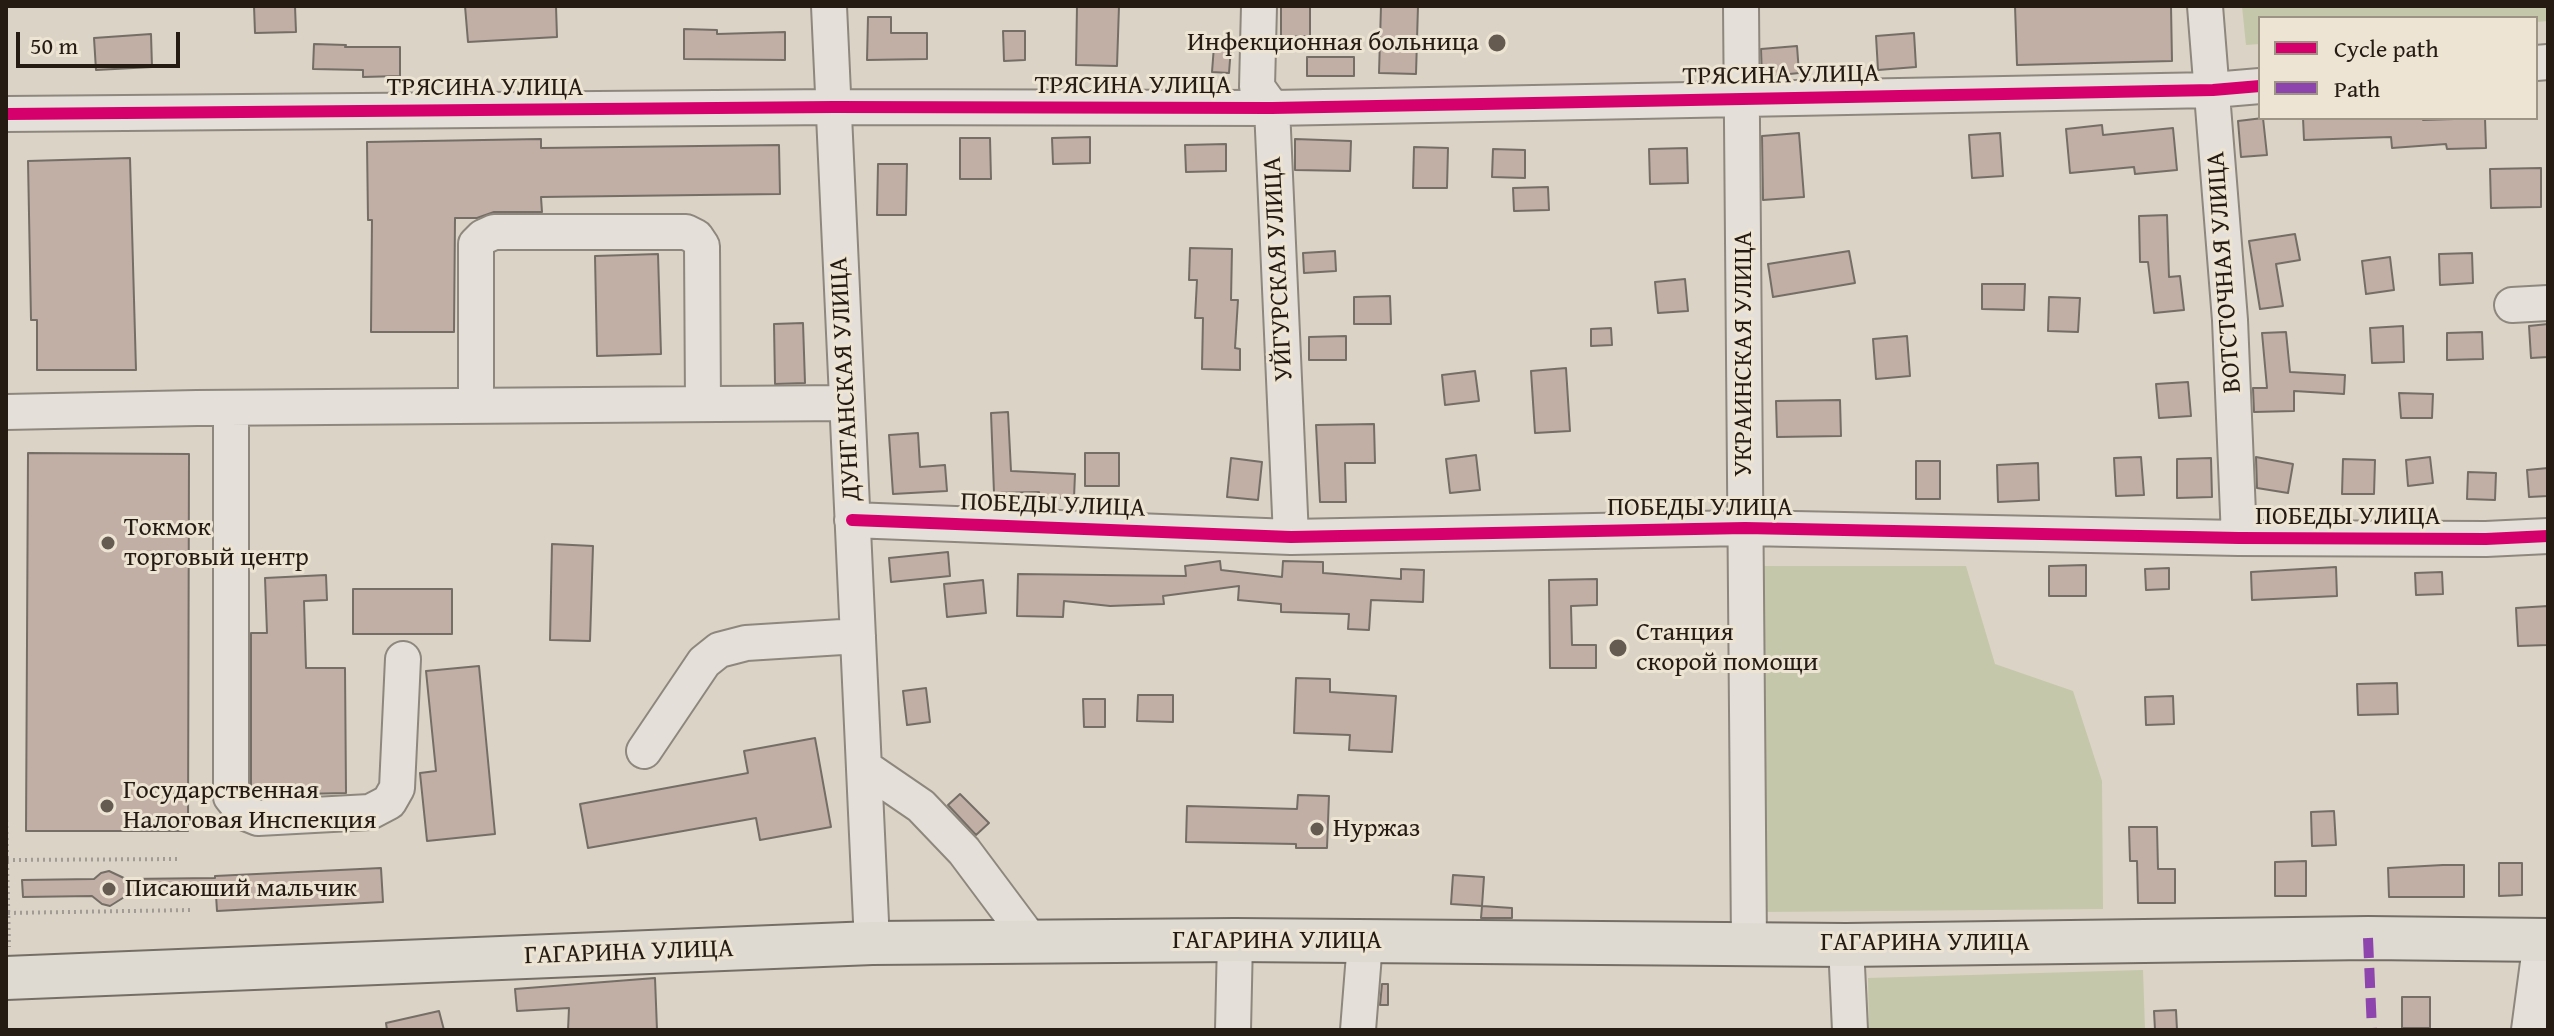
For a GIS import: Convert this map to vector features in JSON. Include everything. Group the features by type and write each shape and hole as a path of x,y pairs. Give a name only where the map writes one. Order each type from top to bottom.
{"main road":[{"name":"ГАГАРИНА УЛИЦА","path":"7,966 872,943 1235,940 1846,945 2368,938 2544,940"}],"street":[{"name":"ДУНГАНСКАЯ УЛИЦА","path":"829,6 872,943"},
{"name":"УЙГУРСКАЯ УЛИЦА","path":"1259,6 1257,87 1272,108 1291,537"},
{"name":"УКРАИНСКАЯ УЛИЦА","path":"1741,6 1749,943"},
{"name":"ВОТСТОЧНАЯ УЛИЦА","path":"2205,6 2230,320 2239,538"},
{"name":"ТРЯСИНА УЛИЦА","path":"6,114 834,107 1272,108 2213,90 2258,86"},
{"path":"476,406 476,244 494,232 686,232 696,237 702,246 703,404"},
{"path":"2512,305 2548,303"},
{"path":"6,412 847,403"},
{"path":"231,408 231,797 243,812 258,818 356,813 370,812 389,802 397,788 403,659"},
{"name":"ПОБЕДЫ УЛИЦА","path":"852,520 1291,537 1745,528 2239,538 2486,539 2548,536"},
{"path":"644,751 704,662 719,650 746,643 858,636"},
{"path":"864,767 921,806 964,851 1032,942"},
{"path":"1233,1030 1235,940"},
{"path":"2529,1030 2544,940"},
{"path":"1358,1030 1365,942"},
{"path":"1846,945 1850,1030"}],"path":[{"path":"6,814 7,966"},
{"path":"7,860 180,859"},
{"path":"8,913 190,910"}],"green space":[{"path":"2242,6 2548,6 2548,21 2538,22 2538,16 2258,16 2258,44 2246,45"},
{"path":"1755,566 1966,566 1995,664 2073,691 2102,781 2103,909 1764,912"},
{"path":"2143,970 2145,1030 1869,1030 1868,978"}],"building":[{"path":"254,6 295,6 296,32 255,33"},
{"path":"465,6 556,6 557,37 468,42"},
{"path":"1077,6 1119,6 1117,66 1076,65"},
{"path":"1281,6 1310,6 1310,36 1281,37"},
{"path":"1381,6 1418,6 1416,74 1379,73"},
{"path":"2015,6 2171,6 2172,61 2017,65"},
{"path":"868,17 891,17 891,33 927,33 927,59 867,60"},
{"path":"684,29 717,30 717,34 785,32 785,60 684,59"},
{"path":"1003,31 1025,31 1025,60 1004,61"},
{"path":"1914,33 1916,67 1878,70 1876,36"},
{"path":"151,34 152,67 96,70 94,38"},
{"path":"314,44 400,47 400,76 363,77 363,70 313,69"},
{"path":"1214,46 1231,47 1229,73 1212,72"},
{"path":"1797,46 1799,73 1762,77 1761,49"},
{"path":"1307,57 1354,57 1354,76 1307,76"},
{"path":"2263,120 2267,155 2241,157 2238,121"},
{"path":"2303,120 2485,120 2486,148 2447,149 2446,144 2392,148 2391,137 2304,140"},
{"path":"2102,125 2103,135 2173,128 2177,170 2135,174 2134,167 2070,173 2066,129"},
{"path":"1799,133 1804,197 1763,200 1762,136"},
{"path":"2000,133 2003,176 1972,178 1969,135"},
{"path":"1090,137 1090,163 1053,164 1052,138"},
{"path":"960,138 990,138 991,179 960,179"},
{"path":"541,139 541,148 779,145 780,194 541,197 542,212 494,212 477,218 455,218 454,332 371,332 372,220 368,220 367,142"},
{"path":"1295,139 1351,141 1350,171 1295,170"},
{"path":"1226,144 1226,171 1186,172 1185,145"},
{"path":"1414,147 1448,148 1447,188 1413,188"},
{"path":"1687,148 1688,183 1650,184 1649,149"},
{"path":"1493,149 1525,150 1525,178 1492,177"},
{"path":"130,158 136,370 37,370 37,320 31,320 28,161"},
{"path":"878,164 907,164 906,215 877,215"},
{"path":"2541,168 2541,207 2491,208 2490,169"},
{"path":"1548,187 1549,210 1514,211 1513,188"},
{"path":"2167,215 2169,277 2180,276 2184,310 2154,313 2148,262 2140,262 2139,216"},
{"path":"2295,234 2300,260 2276,264 2283,306 2260,309 2249,241"},
{"path":"1190,248 1232,249 1231,300 1238,300 1235,348 1240,349 1240,370 1202,369 1203,318 1195,318 1197,280 1189,280"},
{"path":"1335,251 1336,271 1304,273 1303,253"},
{"path":"1849,251 1855,283 1773,297 1768,264"},
{"path":"2472,253 2473,283 2440,285 2439,254"},
{"path":"658,254 661,354 597,356 595,256"},
{"path":"2390,257 2394,290 2366,294 2362,261"},
{"path":"1685,279 1688,311 1658,313 1655,282"},
{"path":"1982,284 2025,284 2024,310 1982,309"},
{"path":"1390,296 1391,324 1354,324 1354,297"},
{"path":"2049,297 2080,298 2078,332 2048,331"},
{"path":"803,323 805,383 775,384 774,324"},
{"path":"2548,324 2548,357 2531,358 2529,326"},
{"path":"2403,326 2404,362 2372,363 2370,328"},
{"path":"1611,328 1612,345 1591,346 1591,329"},
{"path":"2286,332 2290,372 2345,375 2344,394 2294,391 2294,411 2254,412 2253,388 2267,388 2262,333"},
{"path":"2482,332 2483,359 2447,360 2447,333"},
{"path":"1346,336 1346,360 1309,360 1309,337"},
{"path":"1907,336 1910,376 1876,379 1873,339"},
{"path":"1566,368 1570,431 1535,433 1531,371"},
{"path":"1475,371 1479,401 1445,405 1442,375"},
{"path":"2188,382 2191,416 2159,418 2156,384"},
{"path":"2399,393 2433,394 2432,418 2401,418"},
{"path":"1840,400 1841,436 1777,437 1776,401"},
{"path":"1008,412 1011,471 1075,474 1074,498 1039,497 1039,492 994,493 991,413"},
{"path":"1374,424 1375,463 1345,463 1346,502 1320,502 1316,425"},
{"path":"918,433 920,467 945,465 947,491 893,494 889,435"},
{"path":"28,453 189,454 188,831 26,831"},
{"path":"1085,453 1119,453 1119,486 1085,486"},
{"path":"1476,455 1480,490 1450,493 1446,459"},
{"path":"2141,457 2144,495 2116,496 2114,458"},
{"path":"2256,457 2293,464 2288,493 2257,488"},
{"path":"2430,457 2433,483 2408,486 2406,460"},
{"path":"1231,458 1262,462 1258,500 1227,497"},
{"path":"2211,458 2212,497 2177,498 2177,459"},
{"path":"2343,459 2375,460 2374,494 2342,494"},
{"path":"1916,461 1940,461 1940,499 1916,499"},
{"path":"2038,463 2039,500 1998,502 1997,465"},
{"path":"2548,468 2548,496 2529,497 2527,470"},
{"path":"2468,472 2496,473 2495,500 2467,499"},
{"path":"552,544 593,546 590,641 550,640"},
{"path":"948,552 950,576 891,582 889,558"},
{"path":"1220,561 1221,570 1282,577 1283,561 1323,562 1323,573 1401,579 1401,569 1424,570 1423,602 1371,600 1369,630 1348,629 1349,614 1281,612 1281,604 1238,600 1239,586 1163,596 1164,604 1110,606 1064,601 1063,617 1017,616 1018,574 1186,576 1185,566"},
{"path":"2086,565 2086,596 2049,596 2049,566"},
{"path":"2336,567 2337,596 2252,600 2251,572"},
{"path":"2169,568 2169,589 2146,590 2145,569"},
{"path":"2442,572 2443,594 2416,595 2415,573"},
{"path":"326,575 327,600 304,601 306,668 345,668 346,793 255,795 251,790 251,633 267,633 265,578"},
{"path":"1597,579 1597,605 1571,606 1572,645 1596,645 1596,668 1550,668 1549,580"},
{"path":"983,580 986,613 947,617 944,584"},
{"path":"353,589 452,589 452,634 353,634"},
{"path":"2548,606 2548,645 2518,646 2516,608"},
{"path":"479,666 495,834 427,841 420,773 436,771 426,671"},
{"path":"1296,678 1330,679 1330,692 1396,696 1392,752 1349,750 1350,735 1294,733"},
{"path":"2397,683 2398,714 2358,715 2357,684"},
{"path":"926,688 930,722 907,725 903,691"},
{"path":"1138,695 1173,695 1173,722 1137,721"},
{"path":"2173,696 2174,724 2146,725 2145,697"},
{"path":"1083,699 1105,699 1105,727 1084,727"},
{"path":"815,738 831,827 760,840 756,818 588,848 580,804 748,773 744,751"},
{"path":"960,794 989,823 976,835 948,805"},
{"path":"1298,795 1329,796 1327,848 1296,848 1296,844 1186,842 1187,806 1297,809"},
{"path":"2334,811 2336,845 2312,846 2311,812"},
{"path":"2129,827 2157,827 2158,869 2175,869 2175,903 2138,903 2137,861 2130,861"},
{"path":"2306,861 2306,896 2275,896 2275,862"},
{"path":"2499,863 2522,863 2522,895 2499,896"},
{"path":"2464,865 2464,897 2389,897 2388,868"},
{"path":"381,868 383,902 217,911 216,895 126,896 110,906 92,896 23,897 22,880 94,879 109,871 126,879 215,878"},
{"path":"1453,875 1484,877 1482,906 1451,904"},
{"path":"1482,906 1512,908 1512,918 1481,918"},
{"path":"655,978 657,1030 568,1030 569,1008 517,1011 515,989"},
{"path":"1382,984 1388,984 1388,1005 1380,1005"},
{"path":"2402,997 2430,997 2430,1028 2402,1028"},
{"path":"2176,1010 2177,1030 2155,1030 2154,1011"},
{"path":"439,1011 444,1030 387,1030 386,1023"}],"marked path":[{"path":"2368,938 2372,1030"}],"cycle path":[{"path":"6,114 834,107 1272,108 2213,90 2258,86"},
{"path":"852,520 1291,537 1745,528 2239,538 2486,539 2548,536"}],"place":[{"name":"Инфекционная больница","path":"1497,43"},
{"name":"Токмок торговый центр","path":"108,543"},
{"name":"Станция скорой помощи","path":"1618,648"},
{"name":"Государственная Налоговая Инспекция","path":"107,806"},
{"name":"Нуржаз","path":"1317,829"},
{"name":"Писаюший мальчик","path":"109,889"}]}
